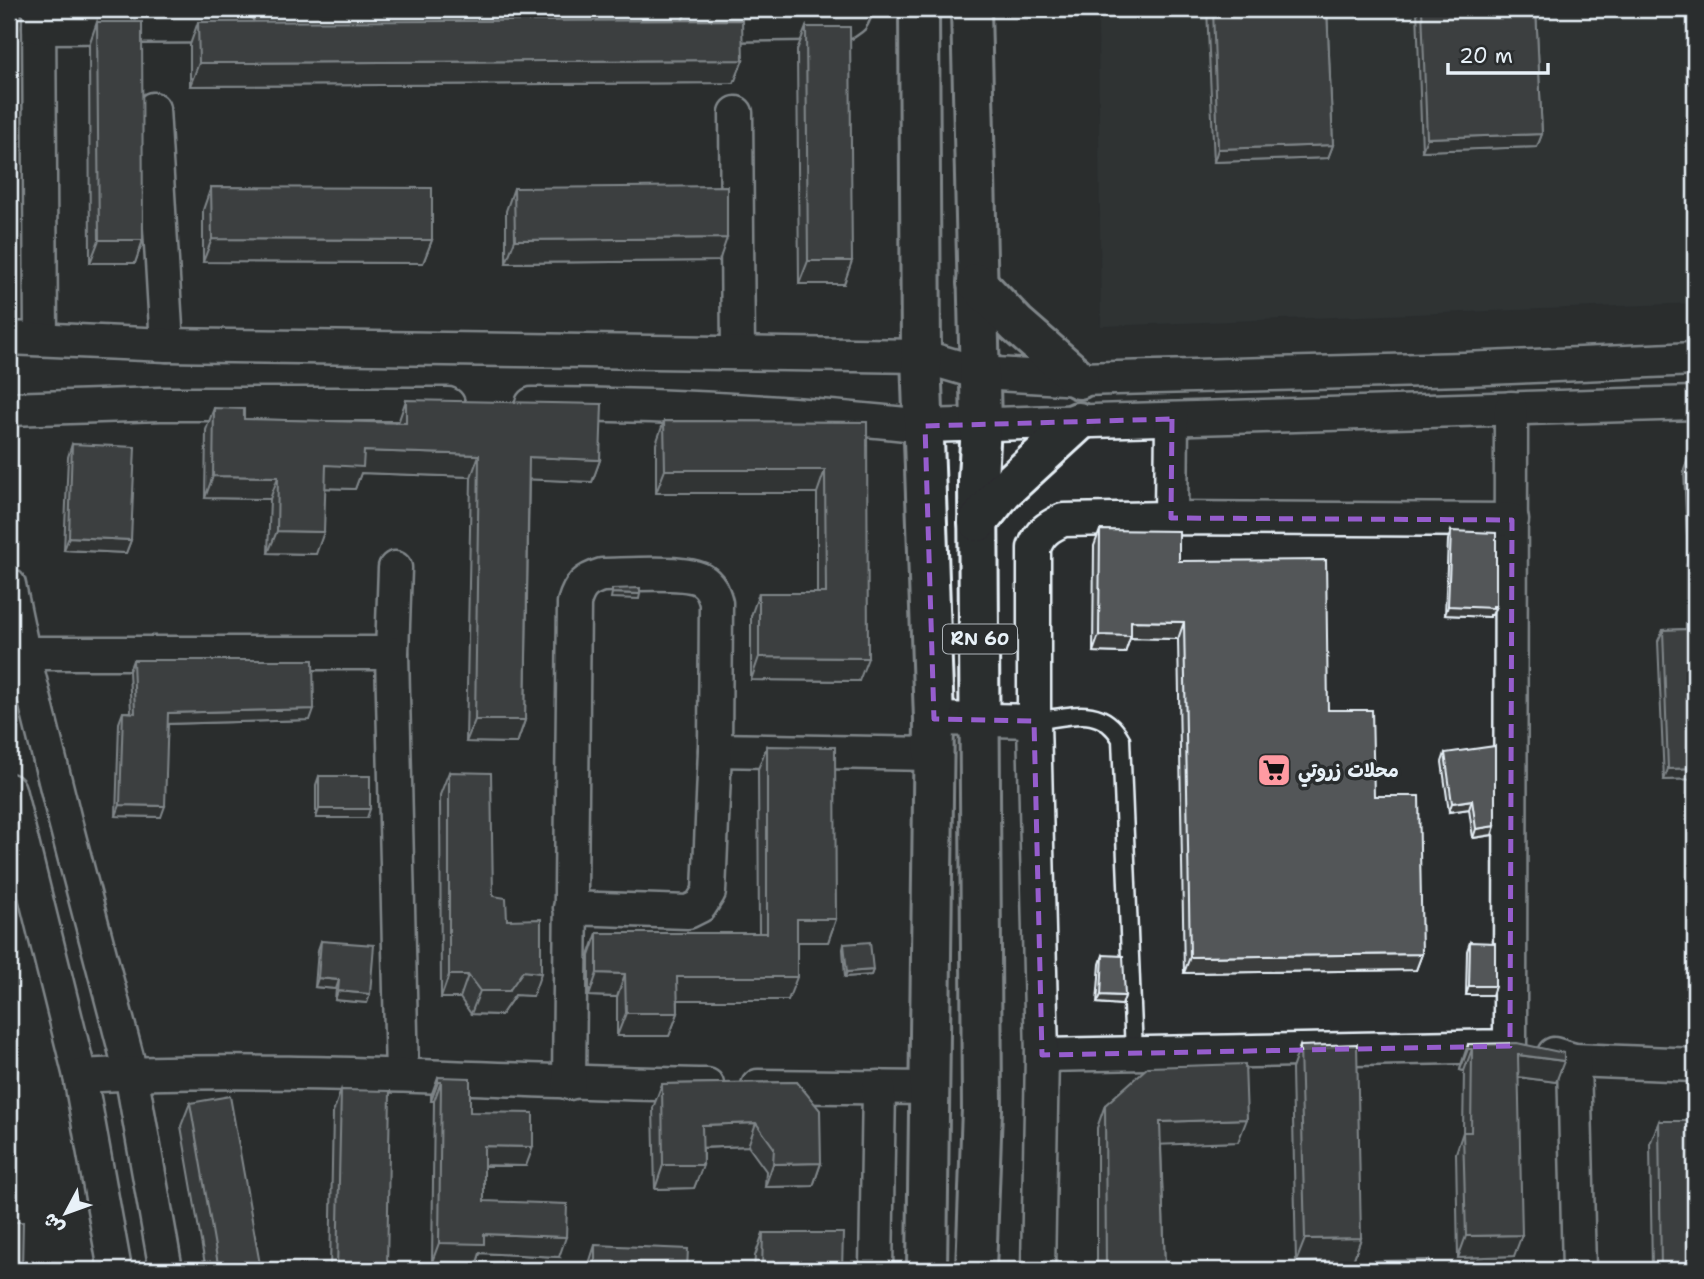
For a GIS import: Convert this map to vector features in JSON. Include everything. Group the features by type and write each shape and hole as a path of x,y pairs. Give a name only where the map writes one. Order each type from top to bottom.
{"main road":[{"name":"RN 60","path":"919,9 921,356 933,736 927,1270"},
{"name":"RN 60","path":"971,9 981,425 978,522 982,1109 976,1270"},
{"path":"977,283 1016,324 1079,379"},
{"path":"978,522 1003,491 1078,422"}],"street":[{"path":"667,25 722,17 845,23 852,18 856,9"},
{"path":"41,338 39,18 262,26"},
{"path":"153,108 167,345"},
{"path":"736,113 738,353"},
{"path":"9,338 167,345 921,356 979,373 1079,379 1464,369 1695,359"},
{"path":"9,409 160,404 584,404 847,417 925,426 1695,402"},
{"path":"1510,1046 1511,408"},
{"path":"1171,518 1172,419"},
{"path":"1038,1270 1042,1055 1034,721 1034,548 1038,536 1049,526 1063,520 1512,520"},
{"path":"395,568 392,653 402,1075"},
{"path":"569,1083 570,908 574,603 578,589 588,579 602,575 690,575 704,581 713,593 716,603 715,750 709,892 700,906 688,912 570,908"},
{"path":"9,584 16,653 131,1073 166,1270"},
{"path":"16,653 392,653"},
{"path":"715,750 933,736 980,721 1034,721"},
{"path":"9,790 80,1076 115,1270"},
{"path":"1042,1055 1510,1046 1574,1060 1695,1065"},
{"path":"1574,1060 1579,1270"},
{"path":"80,1076 131,1073 402,1075 569,1083 929,1088"},
{"path":"876,1270 879,1087"}],"lane":[{"path":"1034,721 1087,715 1101,718 1113,726 1121,739 1134,1053"}],"highlighted area":[{"path":"1172,419 1171,518 1512,520 1510,1046 1042,1055 1034,721 934,719 925,426"}],"shaded area":[{"path":"1098,9 1695,9 1695,303 1101,326"}],"building":[{"path":"1213,9 1327,9 1333,145 1218,149"},
{"path":"1422,9 1536,9 1542,134 1427,138"},
{"path":"742,20 743,60 199,63 198,22"},
{"path":"97,22 142,22 143,240 99,240"},
{"path":"806,27 850,27 852,261 808,261"},
{"path":"727,186 727,238 515,240 514,188"},
{"path":"211,187 432,188 432,240 212,239"},
{"path":"406,400 602,404 600,460 529,457 525,720 475,720 479,455 364,451 363,467 326,465 324,532 277,531 278,477 213,476 214,408 244,409 244,419 406,423"},
{"path":"664,421 867,422 868,658 759,657 759,593 826,593 825,470 665,470"},
{"path":"72,444 135,447 131,540 69,537"},
{"path":"1695,458 1695,768 1668,769 1663,630 1690,629 1692,555 1688,459"},
{"name":"محلات زروتي","path":"1100,530 1179,531 1179,561 1326,560 1328,710 1372,710 1374,796 1419,796 1422,954 1190,957 1184,622 1131,621 1131,636 1099,635"},
{"path":"1451,531 1496,533 1496,606 1493,608 1448,606"},
{"path":"640,588 640,594 612,593 612,589"},
{"path":"133,660 313,660 314,709 168,713 165,806 120,805 123,712 135,713"},
{"path":"767,746 835,747 836,919 797,919 797,977 677,977 678,1013 626,1013 625,974 597,973 597,933 767,933"},
{"path":"1495,746 1495,826 1476,829 1472,800 1452,803 1445,753"},
{"path":"449,772 491,773 493,896 506,898 507,920 541,919 541,973 523,971 509,991 480,991 468,975 449,975"},
{"path":"319,776 370,776 370,809 319,809"},
{"path":"321,941 374,945 370,994 338,991 339,980 318,978"},
{"path":"870,942 873,970 847,972 844,944"},
{"path":"1470,942 1495,943 1495,986 1469,986"},
{"path":"1103,955 1123,956 1125,996 1101,995"},
{"path":"1517,1043 1564,1053 1564,1061 1518,1055 1522,1235 1466,1236 1463,1132 1471,1132 1472,1049 1468,1049 1468,1044"},
{"path":"1357,1044 1361,1238 1305,1239 1300,1046"},
{"path":"1245,1064 1247,1119 1160,1122 1165,1270 1106,1270 1105,1105 1148,1067"},
{"path":"438,1077 470,1078 470,1112 533,1113 533,1147 484,1146 484,1201 567,1204 566,1237 484,1234 484,1244 439,1243 441,1082 438,1082"},
{"path":"797,1082 820,1110 821,1163 773,1164 774,1148 756,1123 702,1125 703,1165 663,1165 662,1084"},
{"path":"341,1090 390,1091 387,1270 337,1270"},
{"path":"230,1096 261,1270 219,1270 190,1103"},
{"path":"1659,1121 1695,1121 1695,1270 1661,1270"},
{"path":"9,1222 23,1222 22,1270 9,1270"},
{"path":"763,1233 843,1233 842,1270 762,1270"},
{"path":"595,1245 688,1249 687,1270 595,1270"},
{"path":"1429,1260 1430,1270 1373,1270 1373,1261"},
{"path":"1579,1263 1579,1270 1523,1270 1522,1264"}],"place":[{"name":"محلات زروتي","path":"1274,770"}]}
